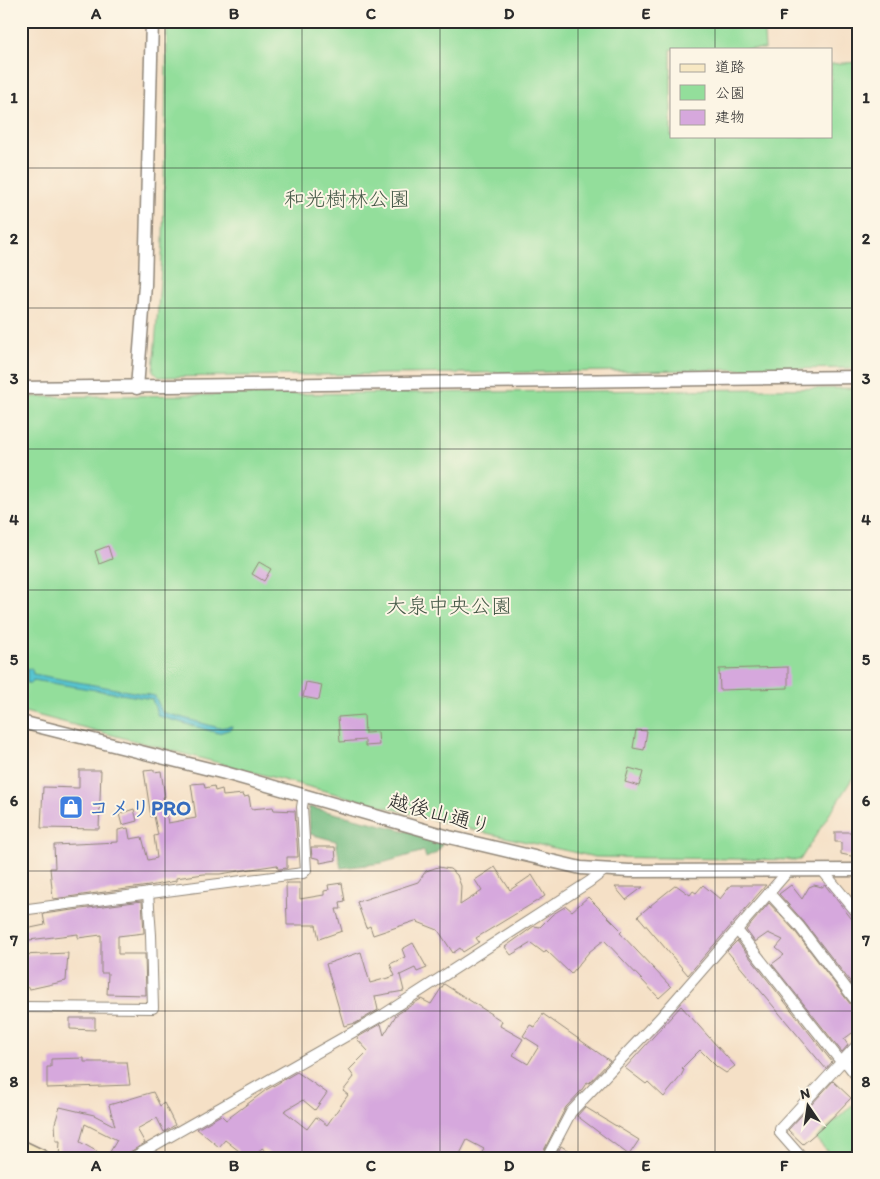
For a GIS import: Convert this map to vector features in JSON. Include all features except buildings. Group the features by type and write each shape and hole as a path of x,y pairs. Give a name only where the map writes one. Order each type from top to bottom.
{"main road":[{"path":"21,1148 42,1158"}],"street":[{"path":"137,388 145,285 152,21"},
{"path":"21,388 137,388 859,377"},
{"name":"越後山通り","path":"21,722 147,752 539,860 605,870 859,870"},
{"path":"21,910 88,903 306,872 302,807 304,795"},
{"path":"132,1158 391,1010 605,870"},
{"path":"547,1158 571,1112 655,1024 789,870"},
{"path":"822,870 859,915"},
{"path":"21,1007 153,1008 148,893"},
{"path":"770,893 815,946 859,1005"},
{"path":"737,930 843,1062 859,1079"},
{"path":"802,1158 780,1133 780,1128 859,1043"}],"green space":[{"name":"和光樹林公園","path":"167,21 763,21 765,48 670,48 670,138 832,138 832,64 859,62 859,368 159,377 153,371 163,244"},
{"name":"大泉中央公園","path":"859,388 859,768 800,860 595,857 477,831 21,711 21,397"},
{"path":"309,807 443,840 442,844 437,852 426,858 424,851 382,863 341,868 336,841 310,834"},
{"path":"852,1105 859,1112 859,1142 841,1158 833,1158 816,1139"}],"water":[{"path":"27,669 32,669 33,674 155,696 162,712 219,728 232,726 231,729 218,733 158,716 152,699 33,680 32,683 27,683"}],"place":[{"name":"コメリPRO","path":"71,807"}]}
